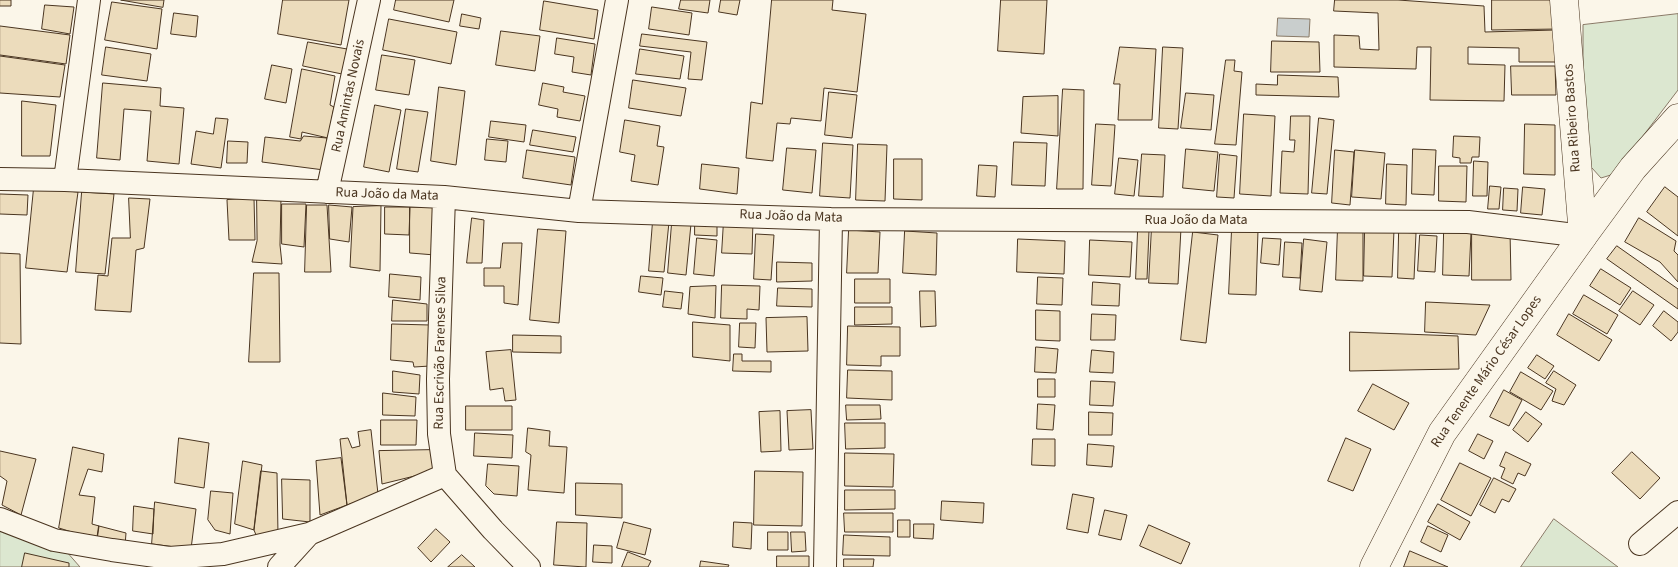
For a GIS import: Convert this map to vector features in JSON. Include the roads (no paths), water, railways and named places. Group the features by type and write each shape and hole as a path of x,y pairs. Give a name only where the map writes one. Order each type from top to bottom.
{"main road":[{"name":"Rua Ribeiro Bastos","path":"1564,0 1583,236"},
{"name":"Rua Tenente Mário César Lopes","path":"1374,567 1442,434 1583,236 1634,168 1678,118"}],"street":[{"path":"65,180 89,0"},
{"name":"Rua Amintas Novais","path":"328,192 369,0"},
{"path":"579,211 617,0"},
{"name":"Rua João da Mata","path":"0,179 65,180 444,197 579,211 831,219 1468,222 1583,236"},
{"name":"Rua Escrivão Farense Silva","path":"444,197 438,379 439,434 446,475"},
{"path":"825,567 831,219"},
{"path":"0,519 54,540 169,558 228,561 309,534 446,475 493,530 528,567"},
{"path":"1640,544 1678,512"},
{"path":"279,567 309,534"}]}
